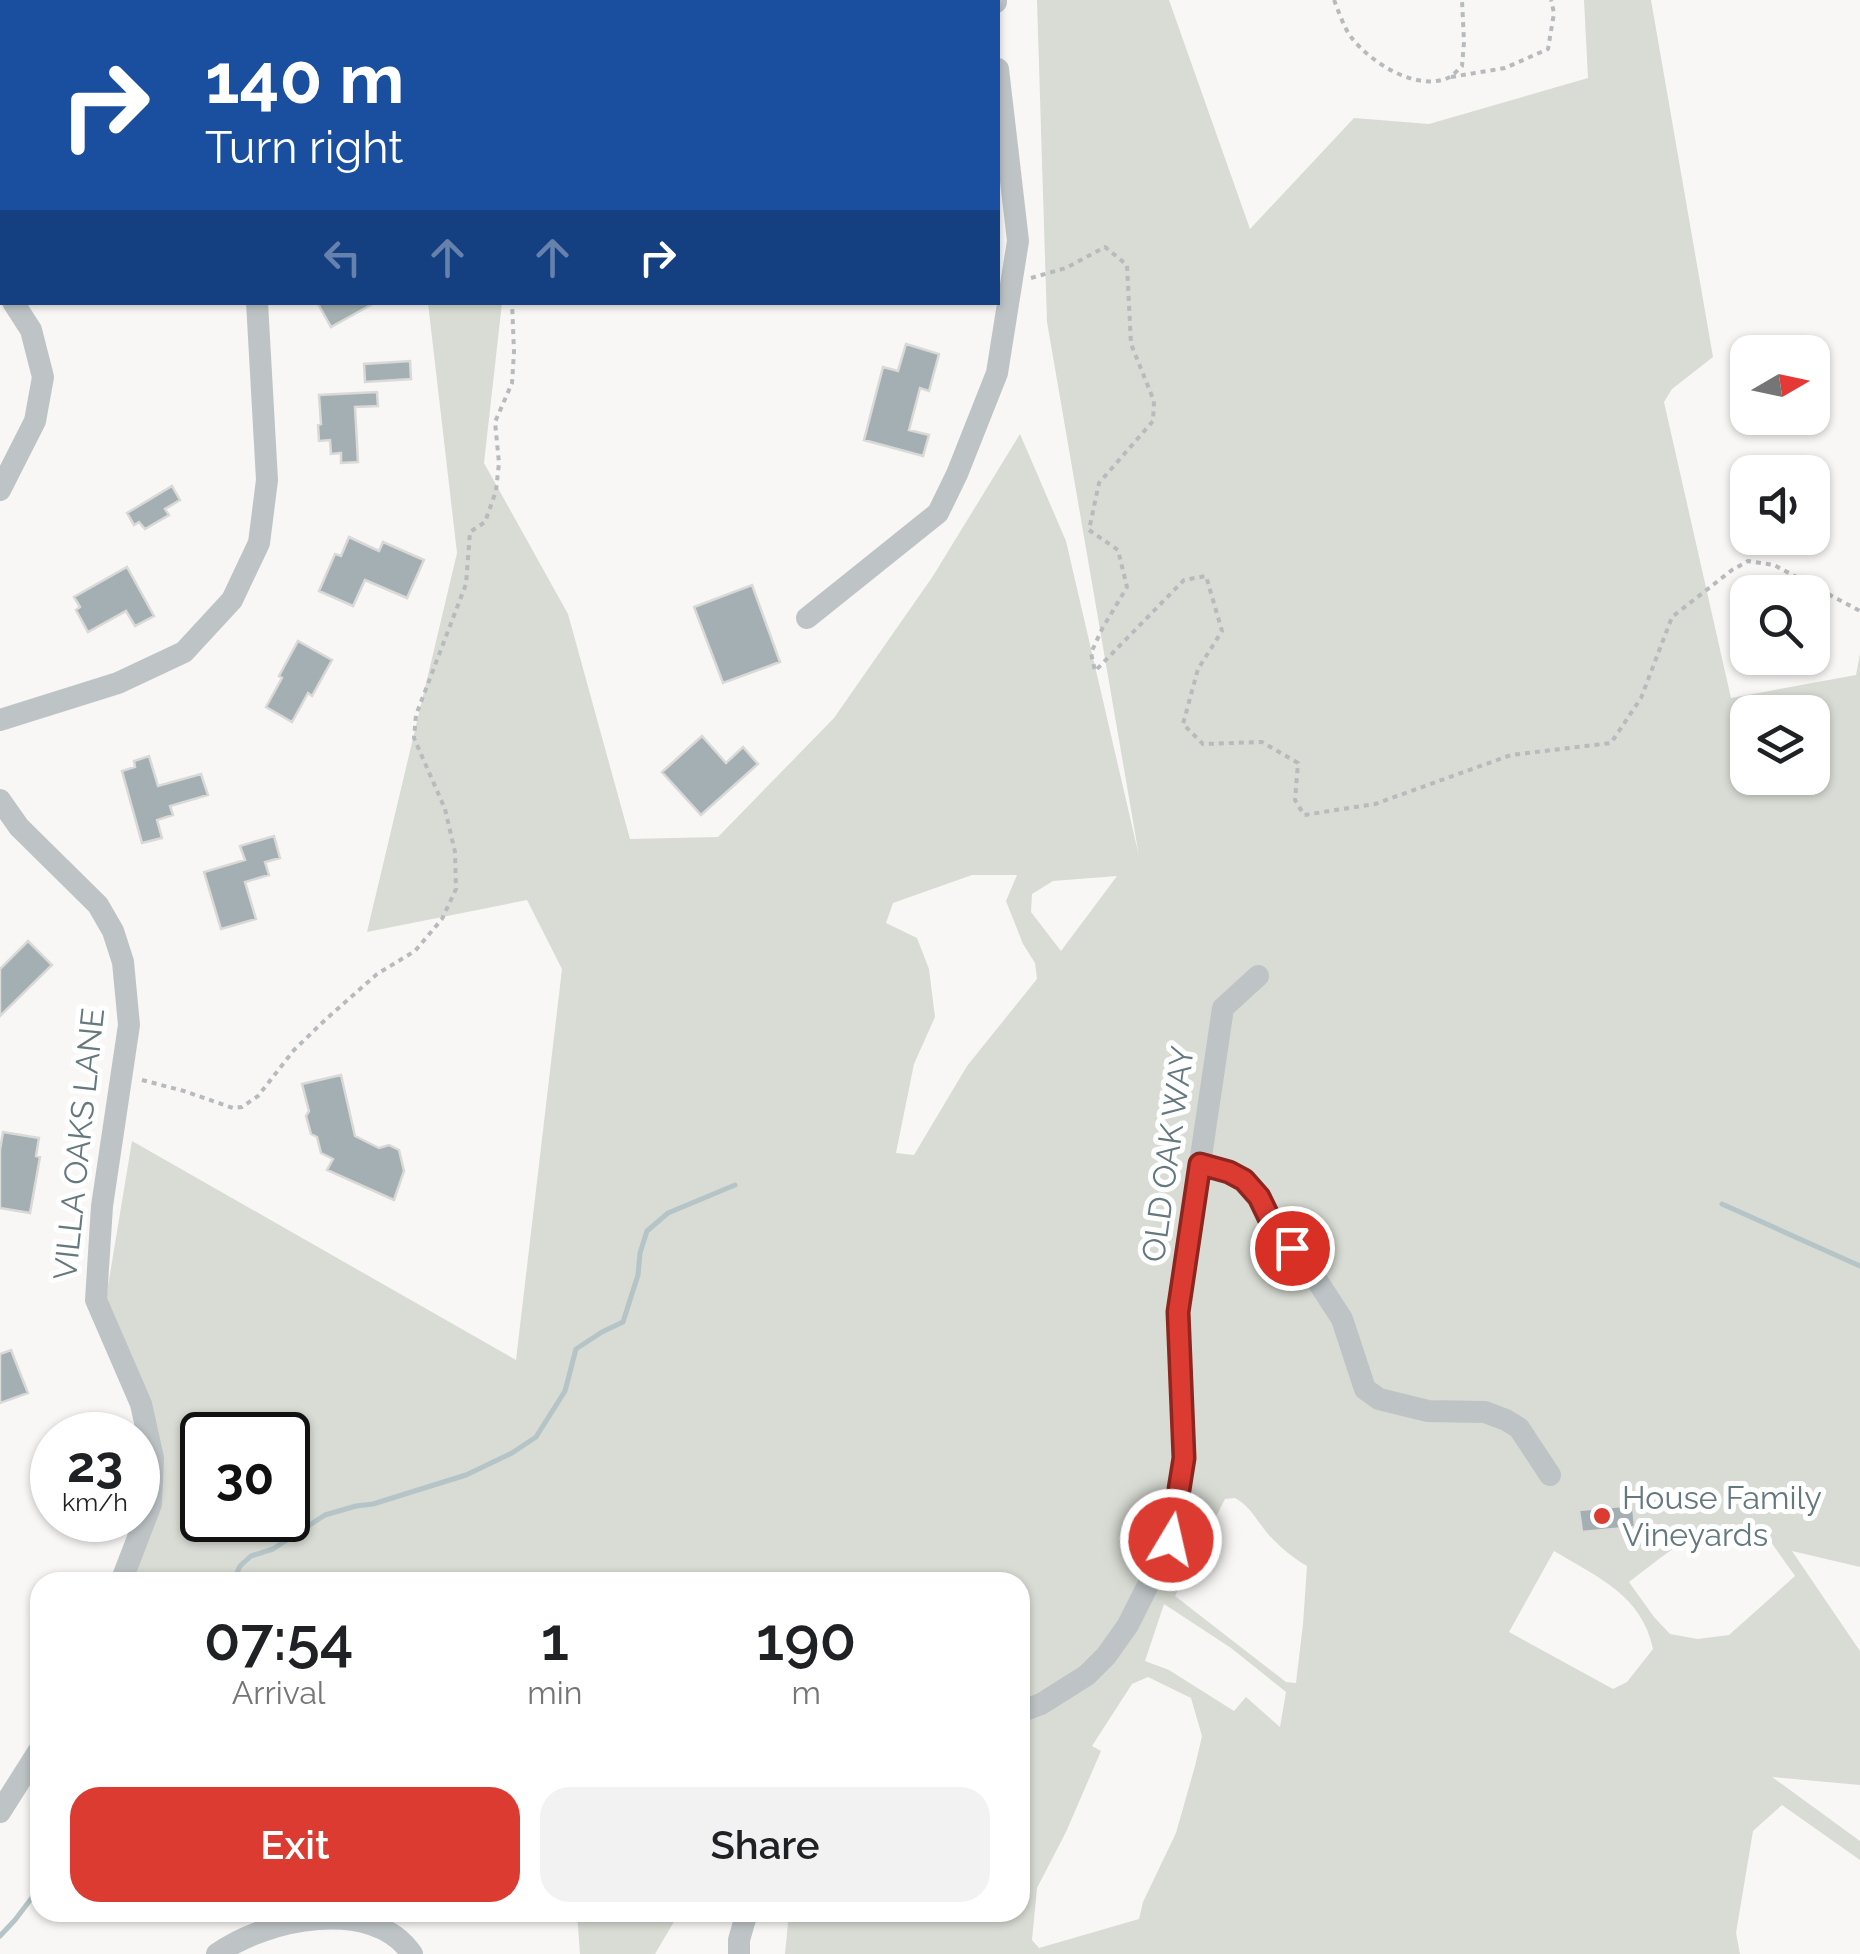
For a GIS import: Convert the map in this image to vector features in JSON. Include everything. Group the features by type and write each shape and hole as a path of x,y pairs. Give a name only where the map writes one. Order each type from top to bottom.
{"street":[{"path":"807,618 938,513 997,373 1018,242 1000,85"},
{"path":"0,490 35,421 44,378 31,330 15,305"},
{"path":"0,720 118,684 184,652 232,600 259,543 266,480 257,305"},
{"name":"VILLA OAKS LANE","path":"0,800 19,827 98,906 113,931 123,962 129,1025 102,1206 96,1300 141,1404 153,1458 151,1504 126,1572"},
{"name":"OLD OAK WAY","path":"1030,1708 1087,1675 1106,1656 1128,1624 1171,1540 1184,1458 1178,1312 1223,1008 1258,976"},
{"path":"1200,1164 1244,1180 1259,1197 1274,1228 1309,1268 1342,1318 1365,1389 1379,1399 1428,1412 1485,1412 1506,1420 1518,1428 1550,1475"},
{"path":"0,1812 30,1766"},
{"path":"218,1954 253,1935 306,1922"},
{"path":"366,1922 396,1937 412,1954"},
{"path":"739,1954 744,1922"}],"path":[{"path":"1334,0 1348,34 1368,56 1398,74 1430,80 1505,68 1548,49 1554,13 1551,0"},
{"path":"1451,77 1462,66 1462,0"},
{"path":"1011,284 1066,268 1105,248 1128,265 1131,344 1154,402 1154,422 1098,483 1089,530 1118,550 1127,588 1091,653 1096,670 1184,580 1206,576 1222,631 1198,669 1183,724 1203,744 1262,742 1298,764 1295,800 1304,815 1375,804 1512,754 1611,743 1641,698 1672,617 1748,561 1774,565 1860,611"},
{"path":"123,1075 233,1108 242,1107 258,1096 294,1050 325,1020 377,974 415,951 442,920 456,889 455,852 445,809 414,738 416,715 466,584 470,532 485,522 496,491 499,464 495,422 512,383 512,305"}],"shaded area":[{"path":"1037,0 1169,0 1250,229 1354,118 1429,124 1588,78 1584,0 1651,0 1713,357 1672,389 1664,402 1730,695 1730,795 1830,795 1830,695 1747,695 1856,675 1860,654 1860,1567 1792,1551 1860,1651 1860,1785 1772,1777 1860,1841 1860,1860 1782,1805 1753,1831 1736,1933 1740,1954 785,1954 788,1922 1030,1922 1030,1572 131,1572 143,1542 160,1542 160,1412 135,1412 106,1298 132,1141 516,1360 562,969 527,900 367,932 457,553 428,305 502,305 484,463 568,614 630,839 718,837 834,718 933,576 1020,434 1066,541 1139,856 1047,322","holes":["972,875 1017,875 1006,901 1035,963 1037,979 967,1066 914,1155 896,1153 914,1064 935,1017 929,969 917,938 886,923 893,903","1117,876 1061,951 1031,912 1032,894 1053,881","1235,1498 1277,1543 1307,1566 1296,1683 1286,1682 1175,1596 1225,1499","1737,1525 1766,1535 1795,1576 1729,1635 1698,1639 1670,1634 1629,1582 1692,1538","1554,1551 1601,1579 1628,1601 1647,1630 1653,1649 1627,1682 1613,1689 1509,1632","1164,1604 1231,1648 1286,1692 1280,1727 1246,1697 1234,1711 1169,1670 1145,1661","1148,1677 1191,1698 1202,1736 1176,1833 1143,1902 1139,1919 1039,1948 1032,1940 1037,1888 1101,1751 1092,1746 1132,1684"]},
{"path":"578,1922 674,1922 655,1954 580,1954"}],"building":[{"path":"319,305 371,305 331,327"},
{"path":"906,344 939,354 929,391 920,388 909,430 929,435 923,456 864,440 883,367 898,371"},
{"path":"410,361 411,379 365,382 364,364"},
{"path":"377,392 378,406 355,407 358,462 341,463 341,453 331,454 330,440 319,441 319,395"},
{"path":"172,486 180,500 165,509 169,515 145,529 139,522 134,525 127,513"},
{"path":"349,537 379,551 383,542 424,560 407,598 365,580 353,606 319,591 335,554 341,556"},
{"path":"127,567 154,616 135,626 126,611 88,632 74,597"},
{"path":"752,585 780,662 723,683 694,607"},
{"path":"298,641 332,660 292,722 266,707"},
{"path":"702,736 726,763 743,747 758,764 701,815 662,772"},
{"path":"149,756 158,786 201,774 208,795 170,806 173,815 157,820 162,838 142,843 122,771"},
{"path":"274,836 280,858 265,862 269,875 245,882 256,919 221,929 204,872 245,860 240,846"},
{"path":"28,941 52,965 0,1016 0,969"},
{"path":"341,1075 355,1136 379,1148 389,1145 399,1150 404,1171 394,1200 327,1170 333,1159 321,1153 317,1137 311,1134 302,1084"},
{"path":"3,1132 39,1138 36,1156 40,1157 30,1213 0,1208"},
{"path":"11,1350 28,1393 0,1403 0,1354"},
{"name":"House Family Vineyards","path":"1633,1505 1635,1527 1582,1532 1579,1510"}],"waterway":[{"path":"237,1572 251,1556 273,1549 325,1515 466,1475 536,1437 565,1391 576,1349 623,1322 647,1231 668,1213 735,1185"},
{"path":"1722,1204 1860,1266"},
{"path":"0,1936 30,1900"}],"place":[{"name":"House Family Vineyards","path":"1602,1516"}],"route":[{"path":"1171,1540 1184,1458 1178,1312 1200,1164 1244,1180 1259,1197 1274,1228 1292,1248"}]}
